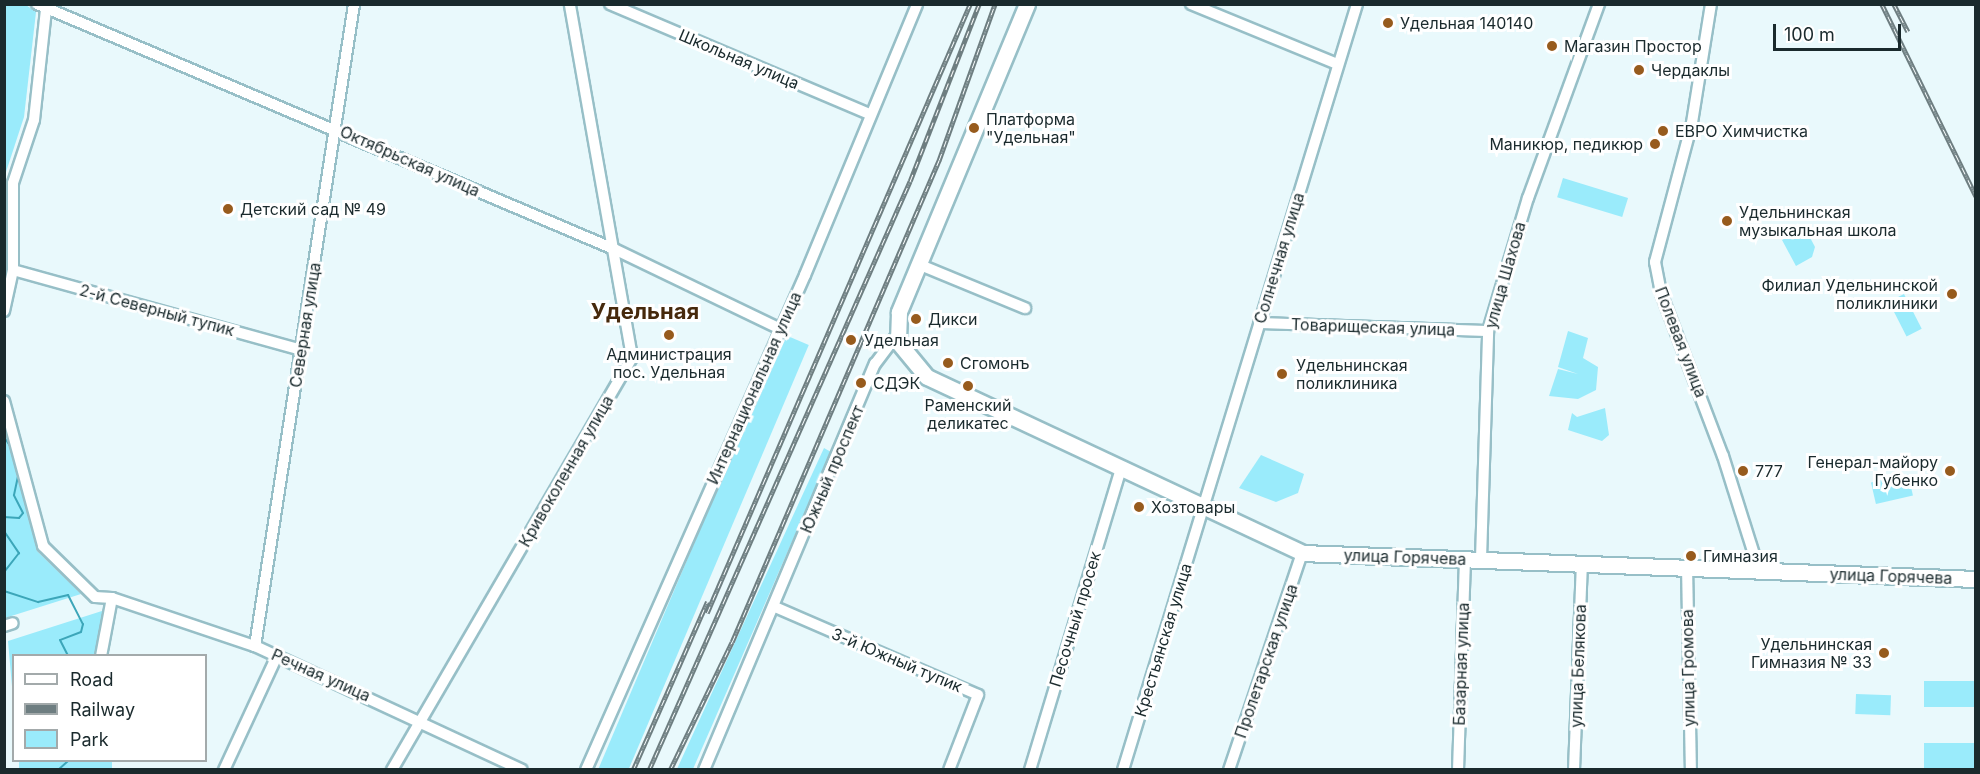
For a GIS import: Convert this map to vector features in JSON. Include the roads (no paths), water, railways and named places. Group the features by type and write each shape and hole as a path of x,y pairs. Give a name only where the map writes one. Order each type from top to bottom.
{"main road":[{"path":"897,336 899,312 1028,4"},
{"name":"улица Горячева","path":"897,336 908,360 927,377 1121,469 1202,511 1302,553 1687,566 1976,579"}],"street":[{"name":"Северная улица","path":"255,646 337,129 354,4"},
{"name":"Кривоколенная улица","path":"392,770 632,357 570,4"},
{"name":"Школьная улица","path":"610,4 867,113"},
{"name":"Интернациональная улица","path":"586,770 778,328 805,275 867,113 917,4"},
{"path":"1191,4 1338,64"},
{"name":"Солнечная улица","path":"1202,511 1357,4"},
{"name":"улица Шахова","path":"1481,560 1488,331 1528,198 1599,4"},
{"name":"Полевая улица","path":"1711,4 1692,123 1655,262 1660,293 1724,456 1759,570"},
{"name":"Октябрьская улица","path":"42,7 337,129 614,249 778,328"},
{"path":"4,311 13,270 13,183 34,120 42,7"},
{"path":"918,264 1025,308"},
{"name":"2-й Северный тупик","path":"13,270 302,350"},
{"name":"Товарищеская улица","path":"1259,323 1488,331"},
{"name":"Южный проспект","path":"704,770 775,607 875,364 897,336"},
{"name":"Речная улица","path":"4,401 43,546 96,597 112,598 255,646 421,719 522,770"},
{"name":"Песочный просек","path":"1030,770 1121,469"},
{"name":"Крестьянская улица","path":"1123,770 1202,511"},
{"name":"Пролетарская улица","path":"1229,770 1302,553"},
{"name":"Базарная улица","path":"1458,770 1465,559"},
{"name":"улица Белякова","path":"1574,770 1582,562"},
{"name":"улица Громова","path":"1687,566 1691,770"},
{"path":"101,654 112,598"},
{"name":"3-й Южный тупик","path":"775,607 978,695 949,770"},
{"path":"224,770 277,656"}],"waterway":[{"path":"4,437 11,447"},
{"path":"4,517 19,518 23,513 14,495 19,472"},
{"path":"4,531 19,553 4,572"},
{"path":"4,591 38,602 68,595 83,624 81,632 60,640 67,654"},
{"path":"58,770 67,762"}],"railway":[{"path":"707,613 970,4"},
{"path":"649,770 910,181 979,4"},
{"path":"670,770 732,642 939,160 995,4"},
{"path":"1882,4 1976,196"},
{"path":"1894,4 1908,32"},
{"path":"633,770 707,602"}],"place":[{"name":"Удельная 140140","path":"1388,23"},
{"name":"Магазин Простор","path":"1552,46"},
{"name":"Чердаклы","path":"1639,70"},
{"name":"Платформа \"Удельная\"","path":"974,128"},
{"name":"ЕВРО Химчистка","path":"1663,131"},
{"name":"Маникюр, педикюр","path":"1655,144"},
{"name":"Детский сад № 49","path":"228,209"},
{"name":"Удельнинская музыкальная школа","path":"1727,221"},
{"name":"Филиал Удельнинской поликлиники","path":"1952,294"},
{"name":"Дикси","path":"916,319"},
{"name":"Администрация пос. Удельная","path":"669,335"},
{"name":"Удельная","path":"851,340"},
{"name":"Сгомонъ","path":"948,363"},
{"name":"Удельнинская поликлиника","path":"1282,374"},
{"name":"СДЭК","path":"861,383"},
{"name":"Раменский деликатес","path":"968,386"},
{"name":"777","path":"1743,471"},
{"name":"Генерал-майору Губенко","path":"1950,471"},
{"name":"Хозтовары","path":"1139,507"},
{"name":"Гимназия","path":"1691,556"},
{"name":"Удельнинская Гимназия № 33","path":"1884,653"}],"district":[{"name":"Удельная","path":"645,312"}]}
